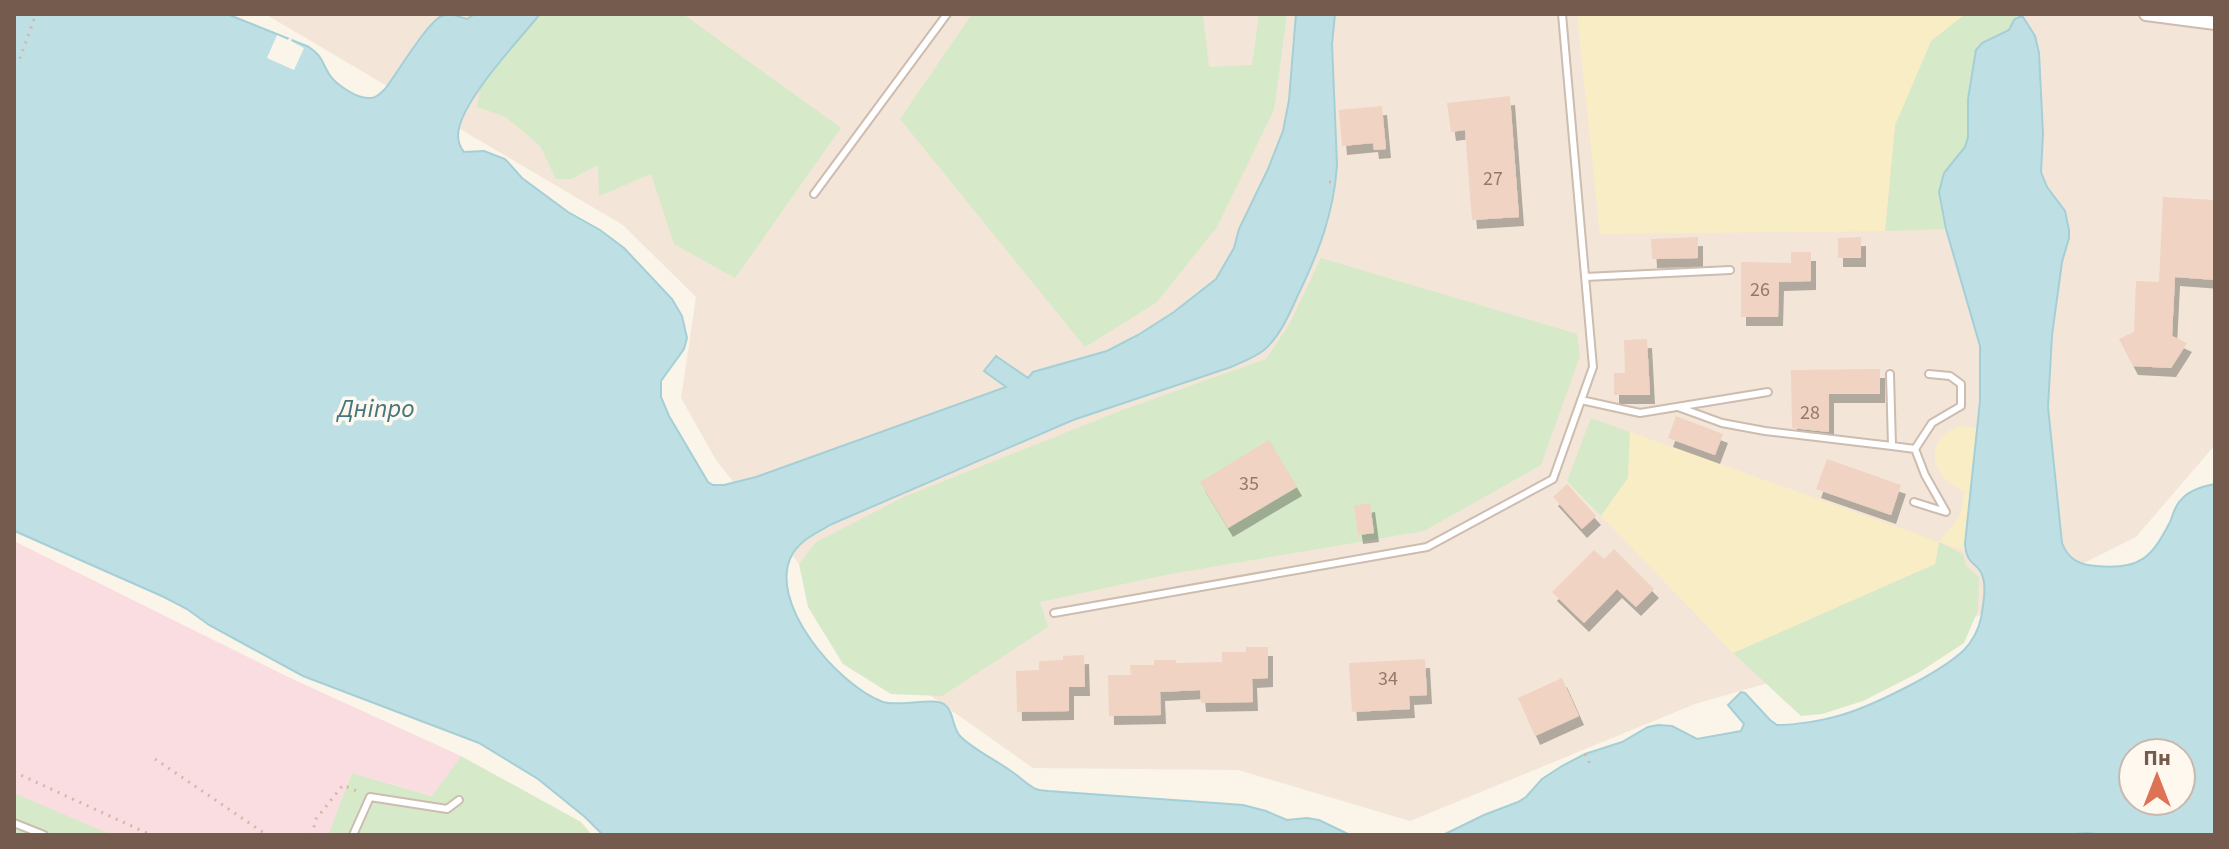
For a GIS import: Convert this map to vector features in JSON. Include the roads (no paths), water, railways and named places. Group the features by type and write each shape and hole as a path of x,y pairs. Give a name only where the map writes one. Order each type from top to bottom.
{"street":[{"path":"2146,14 2215,23"}],"lane":[{"path":"814,194 947,14"},
{"path":"1054,613 1427,547 1553,479 1593,367 1562,14"},
{"path":"1585,277 1730,270"},
{"path":"1890,374 1892,446"},
{"path":"1915,449 1932,423 1961,406 1961,384 1950,376 1929,374"},
{"path":"1581,400 1640,413 1768,392"},
{"path":"1678,407 1722,423 1765,431 1915,449"},
{"path":"1914,502 1946,512 1925,475 1915,449"},
{"path":"353,835 370,797 447,809 459,800"},
{"path":"14,823 44,835"}],"water":[{"name":"Дніпро","path":"14,14 227,14 309,47 336,82 352,93 371,98 385,89 421,38 442,16 467,19 475,14 540,14 472,100 459,128 459,144 464,152 484,151 505,159 522,178 624,248 672,299 682,316 687,338 684,349 661,381 661,397 708,482 724,485 756,477 1006,387 984,371 996,356 1028,378 1033,372 1107,351 1174,312 1216,279 1234,248 1239,229 1268,169 1283,131 1289,100 1296,14 1335,14 1332,44 1337,165 1332,200 1312,265 1287,318 1270,344 1231,367 1073,420 832,524 797,548 787,573 789,594 797,617 811,640 846,679 883,702 932,701 944,704 950,711 957,732 965,741 1036,789 1243,805 1287,820 1319,820 1350,835 603,835 538,779 479,743 303,676 164,597 17,532 14,530"},
{"path":"2023,17 2035,36 2039,53 2043,134 2041,172 2047,187 2065,211 2069,230 2052,335 2048,407 2064,549 2084,564 2111,567 2133,564 2150,553 2184,497 2196,489 2215,484 2215,835 1443,835 1518,802 1542,779 1562,766 1585,754 1622,742 1648,727 1672,726 1697,739 1741,731 1744,724 1728,705 1741,692 1777,725 1824,720 1852,712 1904,688 1939,669 1970,643 1977,631 1984,602 1982,575 1968,557 1965,544 1980,401 1980,346 1946,229 1939,192 1944,173 1965,147 1968,137 1968,99 1976,50 1982,43 2009,30 2014,20"}]}
